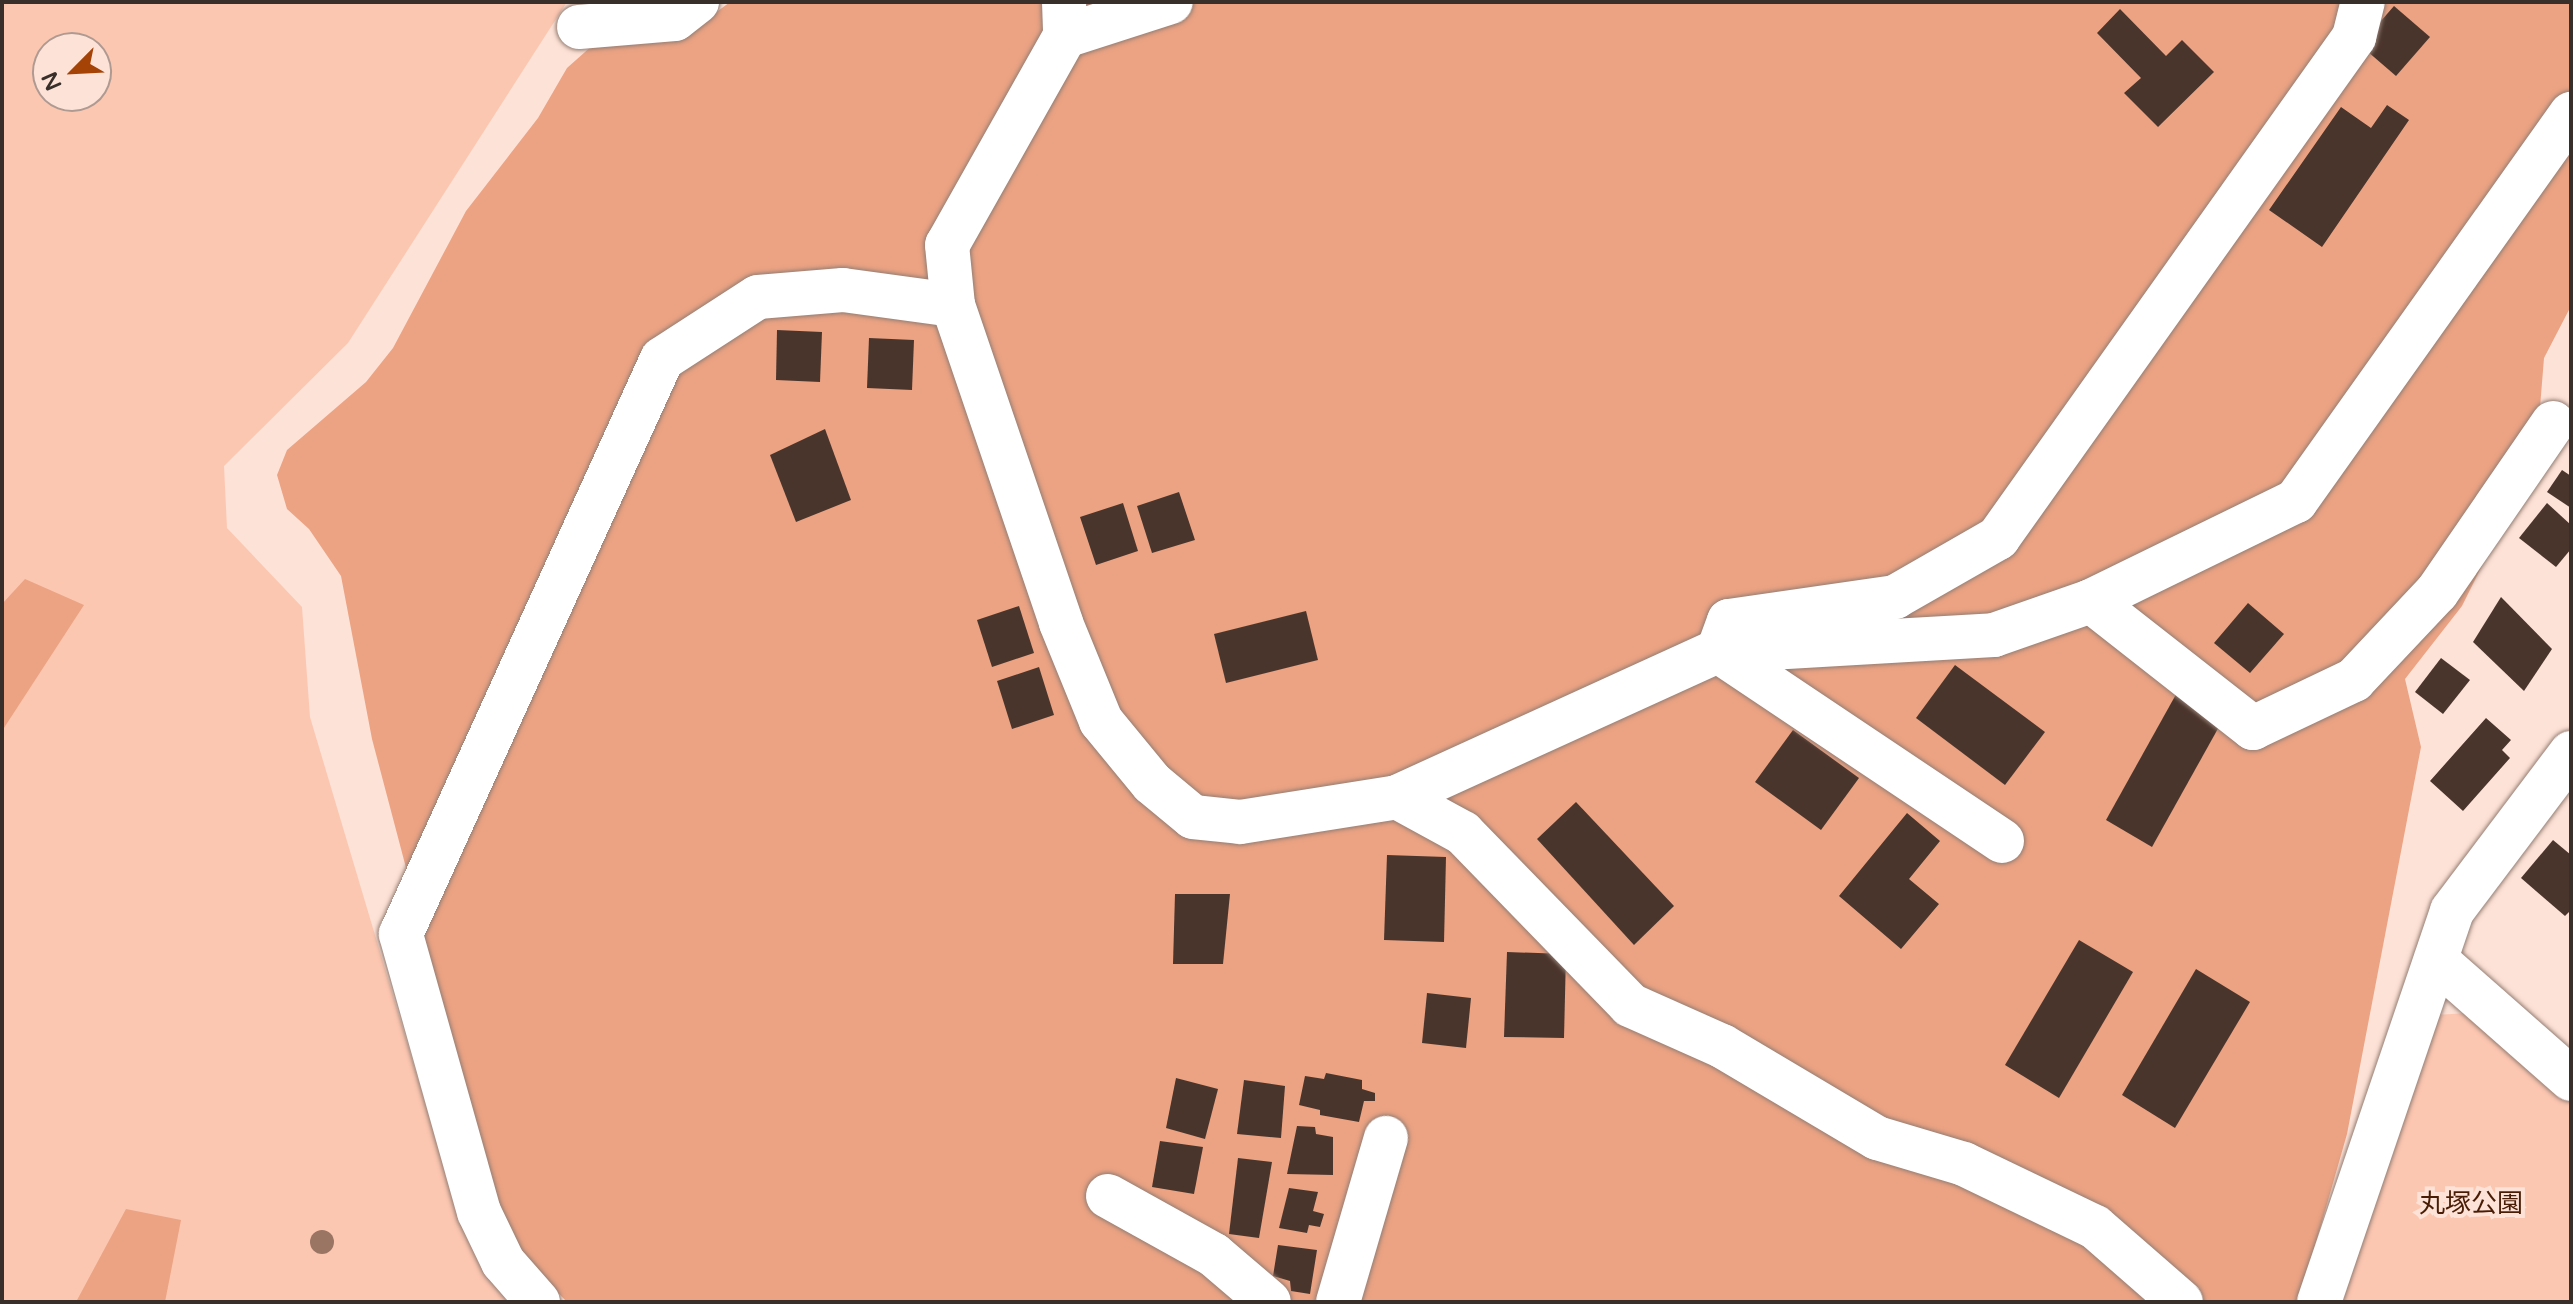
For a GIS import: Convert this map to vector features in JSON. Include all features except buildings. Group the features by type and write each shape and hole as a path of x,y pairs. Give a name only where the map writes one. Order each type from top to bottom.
{"street":[{"path":"579,27 675,19 697,2"},
{"path":"1171,2 1064,19 947,245 953,305 1075,664 1101,721 1152,783 1193,817 1240,822 1397,797 1718,651 1994,635 2091,601 2296,501 2571,114"},
{"path":"1718,651 1729,621 1895,597 1998,538 2354,37 2363,2"},
{"path":"538,1302 503,1262 479,1212 401,934 662,359 758,297 843,290 953,305"},
{"path":"2091,601 2253,728 2354,680 2437,592 2553,423"},
{"path":"1718,651 2002,841"},
{"path":"2319,1302 2452,911 2570,756"},
{"path":"1397,797 1463,833 1630,1005 1722,1046 1877,1138 1964,1164 2095,1227 2181,1302"},
{"path":"2436,960 2571,1079"},
{"path":"1338,1302 1386,1138"},
{"path":"1108,1196 1214,1255 1269,1302"}],"green space":[{"path":"2,2 567,2 348,343 224,466 227,528 302,607 310,717 463,1230 507,1302 2,1302"},
{"name":"丸塚公園","path":"2468,1013 2571,1103 2571,1302 2337,1302 2435,1015"}],"shaded area":[{"path":"730,2 2571,2 2571,306 2544,358 2536,457 2462,606 2405,679 2421,747 2347,1134 2299,1302 567,1302 521,1255 493,1197 372,739 341,576 309,529 287,509 277,475 287,450 366,382 393,348 466,211 538,118 567,68 594,44 686,35"},
{"path":"25,579 84,605 2,731 2,604"},
{"path":"126,1209 181,1220 165,1302 76,1302"}]}
